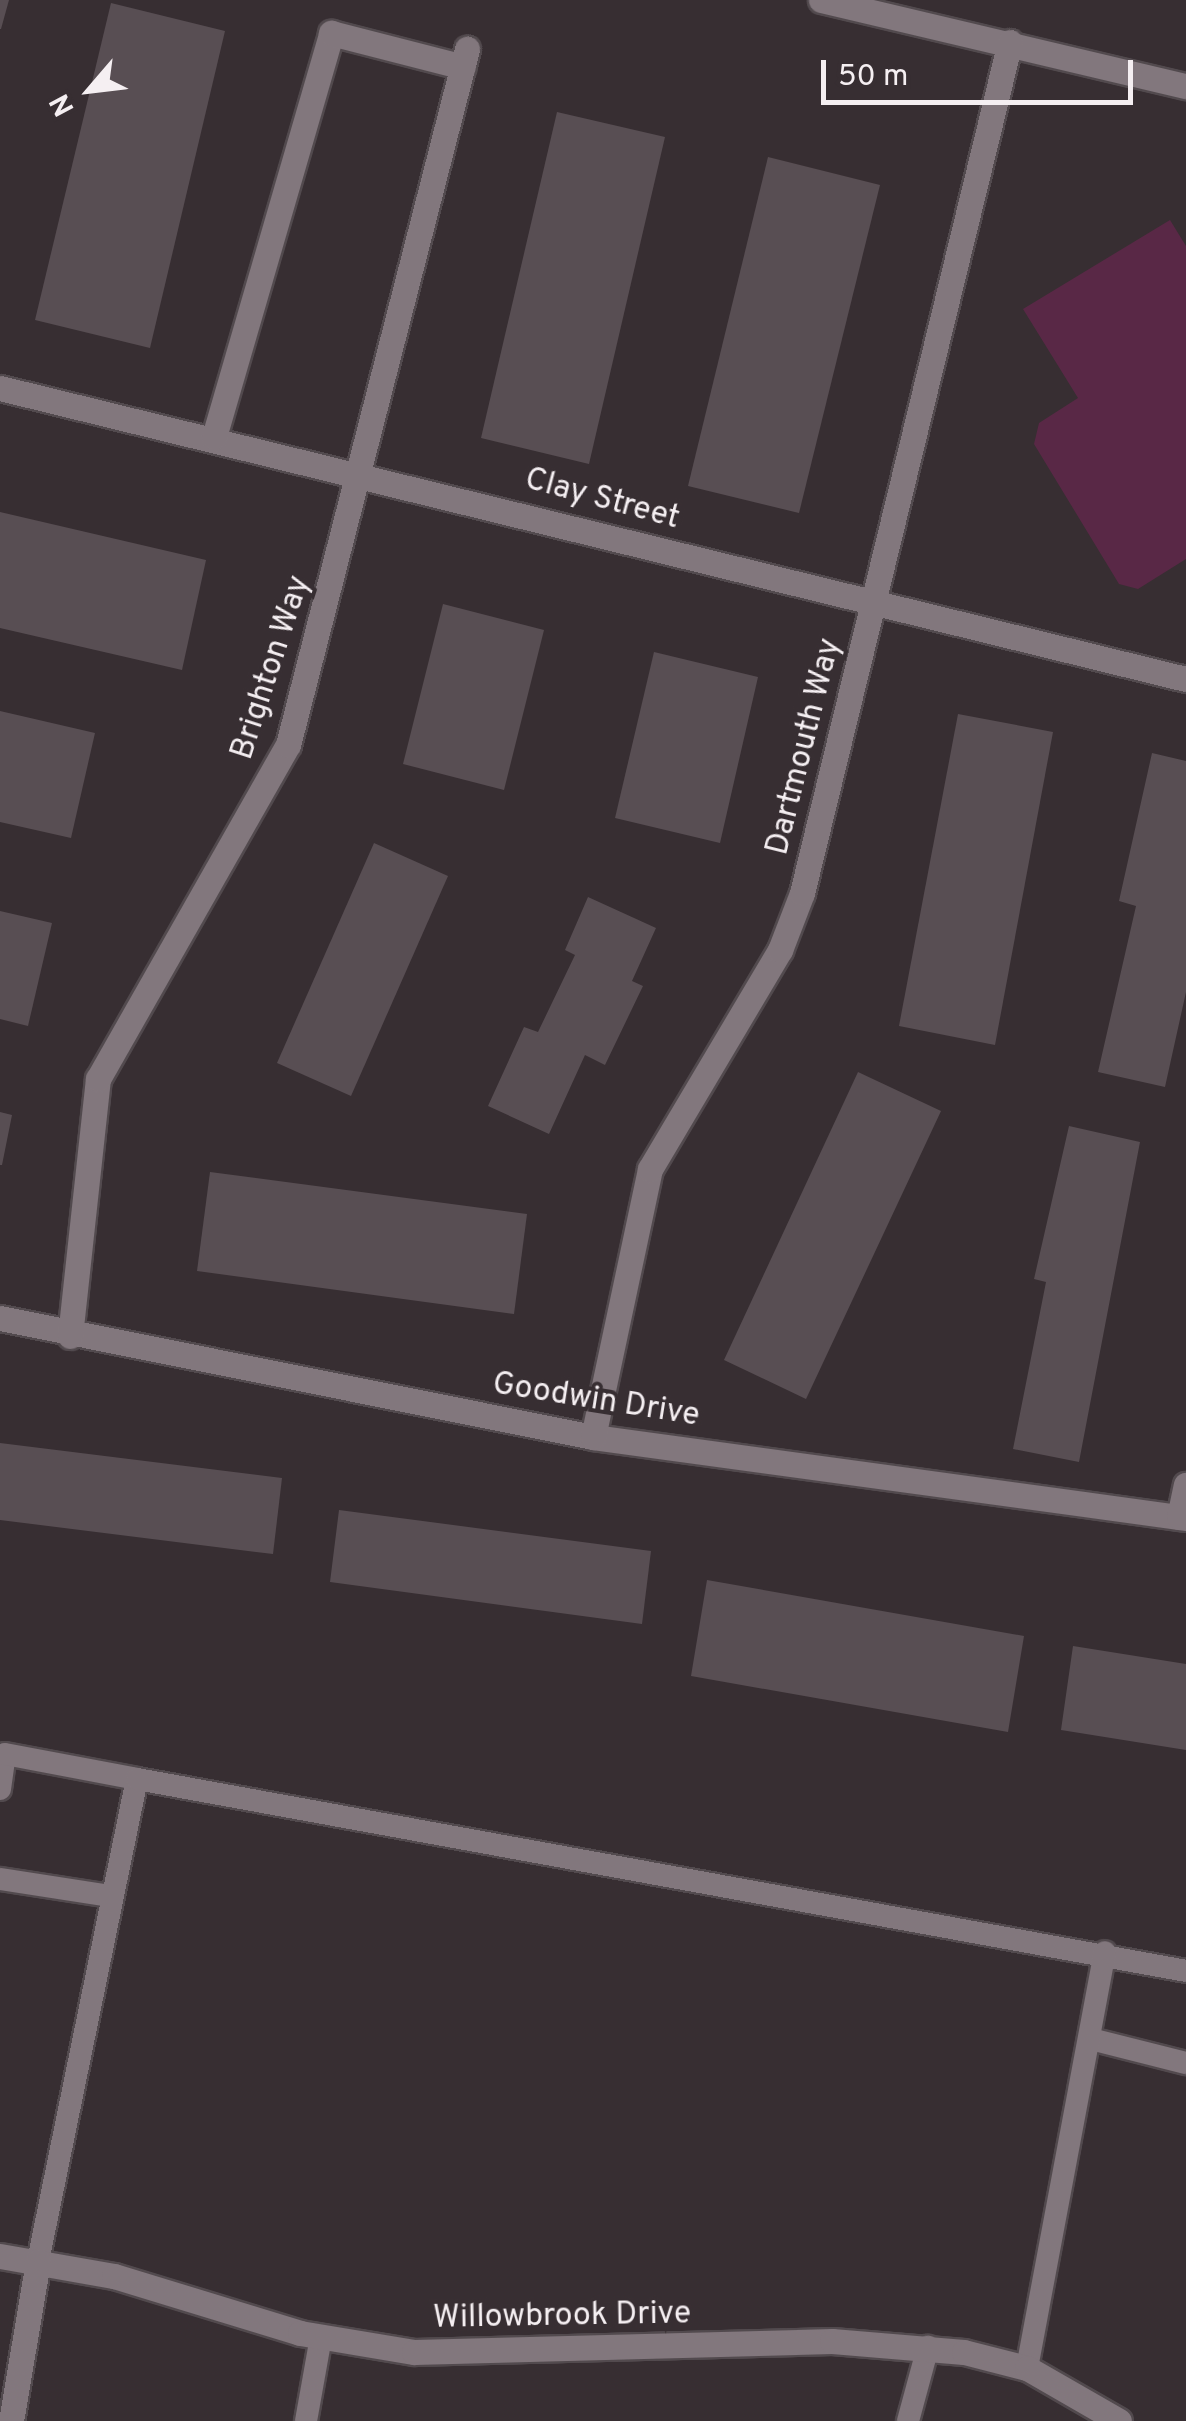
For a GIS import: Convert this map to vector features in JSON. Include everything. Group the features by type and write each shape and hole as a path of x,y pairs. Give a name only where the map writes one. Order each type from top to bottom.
{"street":[{"path":"821,0 1186,86"},
{"name":"Brighton Way","path":"70,1336 98,1080 288,745 362,470 465,58 331,33 214,437"},
{"name":"Dartmouth Way","path":"593,1437 650,1169 780,950 873,606 1010,42"},
{"name":"Clay Street","path":"0,388 362,470 873,606 1186,679"},
{"name":"Goodwin Drive","path":"0,1318 70,1336 593,1437 1183,1518"},
{"path":"1183,1518 1186,1485"},
{"name":"Willowbrook Drive","path":"0,2256 38,2262 321,2337 520,2356 832,2341 928,2347 1027,2368 1119,2421"},
{"path":"11,2421 38,2262"}],"lane":[{"path":"0,1789 5,1754 1186,1970"},
{"path":"38,2262 137,1779"},
{"path":"0,1879 110,1896"},
{"path":"1027,2368 1091,2039 1104,1952"},
{"path":"1091,2039 1186,2063"},
{"path":"306,2421 321,2337"},
{"path":"908,2421 928,2347"}],"shaded area":[{"path":"1170,220 1186,246 1186,559 1138,589 1119,584 1034,444 1039,423 1078,398 1023,309"}],"building":[{"path":"0,0 9,0 1,29 0,29"},
{"path":"111,3 225,31 150,348 35,320"},
{"path":"557,112 665,137 589,464 481,438"},
{"path":"768,157 880,185 799,513 688,486"},
{"path":"0,512 206,560 182,670 0,628"},
{"path":"443,604 544,630 504,790 403,764"},
{"path":"654,652 758,677 720,843 615,818"},
{"path":"0,711 95,733 71,838 0,822"},
{"path":"958,714 1053,732 995,1045 899,1026"},
{"path":"1152,753 1186,761 1186,992 1165,1087 1098,1072 1136,906 1119,901"},
{"path":"374,843 448,876 351,1096 277,1063"},
{"path":"588,897 656,928 632,981 643,986 605,1065 585,1055 549,1134 488,1106 524,1027 538,1032 575,955 565,950"},
{"path":"0,911 52,923 28,1026 0,1019"},
{"path":"858,1072 941,1111 806,1399 724,1360"},
{"path":"0,1112 12,1115 2,1165 0,1165"},
{"path":"1069,1126 1140,1142 1079,1462 1013,1449 1046,1282 1034,1279"},
{"path":"210,1172 527,1214 514,1314 197,1271"},
{"path":"0,1443 282,1478 273,1554 0,1520"},
{"path":"339,1510 651,1551 642,1624 330,1582"},
{"path":"707,1580 1024,1636 1008,1732 691,1676"},
{"path":"1073,1646 1186,1664 1186,1750 1061,1730"}]}
